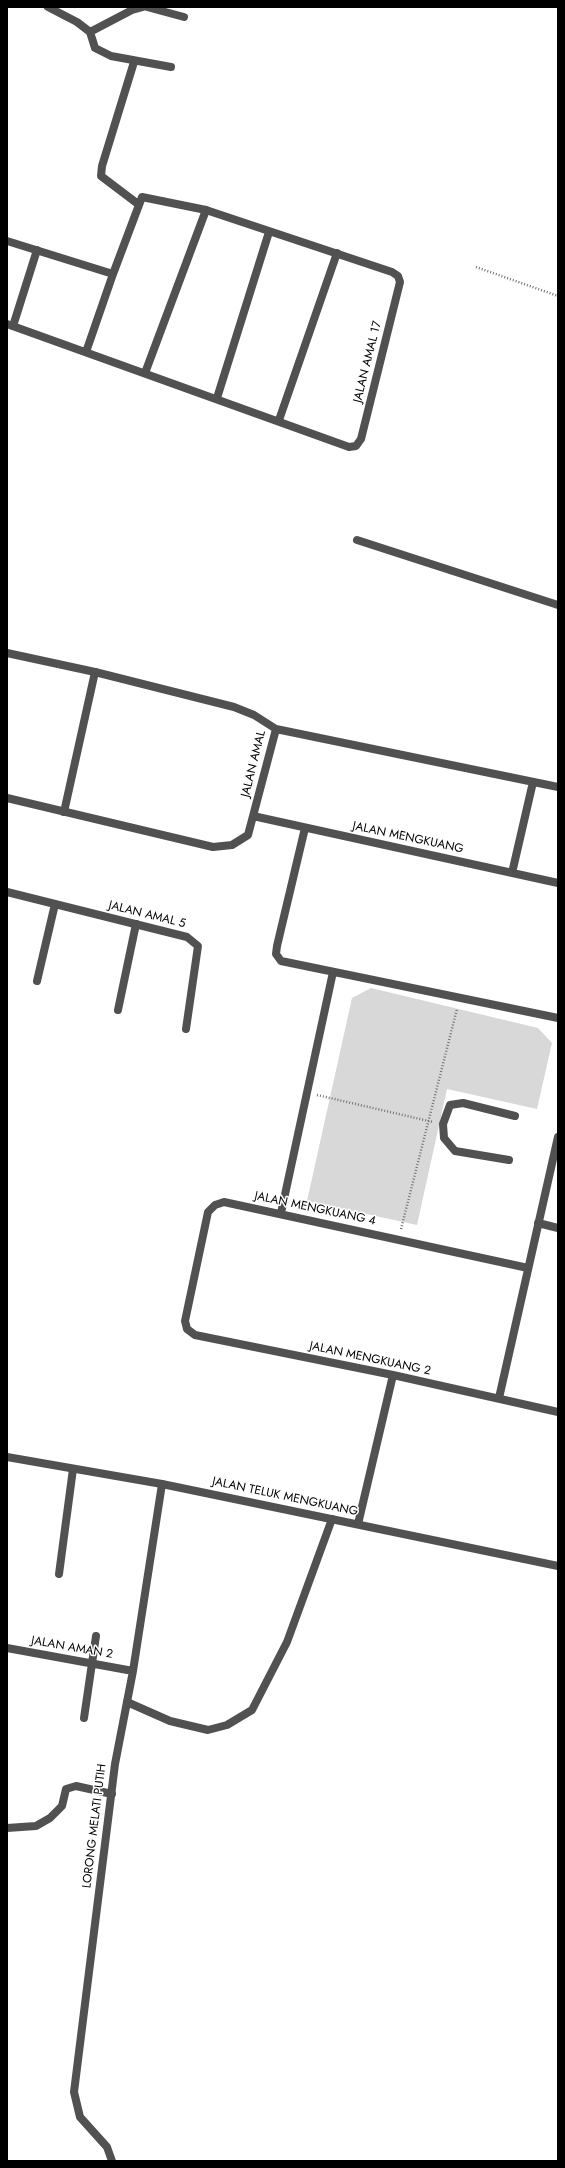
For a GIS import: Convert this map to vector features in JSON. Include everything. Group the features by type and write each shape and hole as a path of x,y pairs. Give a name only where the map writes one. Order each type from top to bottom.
{"street":[{"path":"48,7 77,22 90,32 94,48 111,56 134,62 171,67"},
{"path":"90,32 132,10 143,7"},
{"path":"147,7 184,17"},
{"path":"134,62 102,166 101,176 138,204"},
{"path":"38,250 10,325 145,373 279,420 337,253 269,232 206,210 142,197 138,204 86,352"},
{"path":"145,373 206,210"},
{"path":"217,398 269,232"},
{"path":"7,241 113,274"},
{"name":"JALAN AMAL 17","path":"279,420 349,447 356,446 361,439 400,282 398,276 392,272 337,253"},
{"path":"357,540 558,605"},
{"name":"JALAN AMAL","path":"7,653 96,672 234,707 254,715 276,729 248,835 232,845 213,847 7,798"},
{"path":"64,812 96,672"},
{"path":"276,729 558,787"},
{"path":"512,873 533,782"},
{"name":"JALAN MENGKUANG","path":"253,816 558,883"},
{"path":"305,828 276,954 281,960 558,1018"},
{"name":"JALAN AMAL 5","path":"7,892 187,937 198,946 186,1028"},
{"path":"37,981 55,904"},
{"path":"118,1010 136,924"},
{"path":"281,1213 333,972"},
{"path":"509,1160 455,1151 444,1138 443,1124 450,1105 463,1103 515,1116"},
{"path":"499,1398 558,1137"},
{"name":"JALAN MENGKUANG 4","path":"185,1321 208,1212 215,1205 224,1202 281,1213 528,1268"},
{"path":"538,1223 558,1228"},
{"name":"JALAN MENGKUANG 2","path":"185,1321 187,1329 195,1335 393,1375 558,1412"},
{"path":"358,1524 393,1375"},
{"name":"JALAN TELUK MENGKUANG","path":"7,1457 162,1484 558,1566"},
{"path":"59,1574 73,1469"},
{"name":"LORONG MELATI PUTIH","path":"112,2161 107,2147 80,2116 74,2092 115,1764 133,1671 162,1484"},
{"path":"127,1702 170,1722 208,1730 226,1725 252,1710 287,1642 332,1519"},
{"path":"84,1718 96,1636"},
{"name":"JALAN AMAN 2","path":"7,1648 133,1671"},
{"path":"7,1828 36,1826 50,1818 62,1806 66,1790 76,1786 112,1794"}],"path":[{"path":"476,267 558,296"},
{"path":"398,1239 427,1120 460,998"},
{"path":"307,1093 443,1124"}],"shaded area":[{"path":"371,988 538,1028 552,1043 537,1109 447,1089 417,1225 307,1201 352,998"}]}
